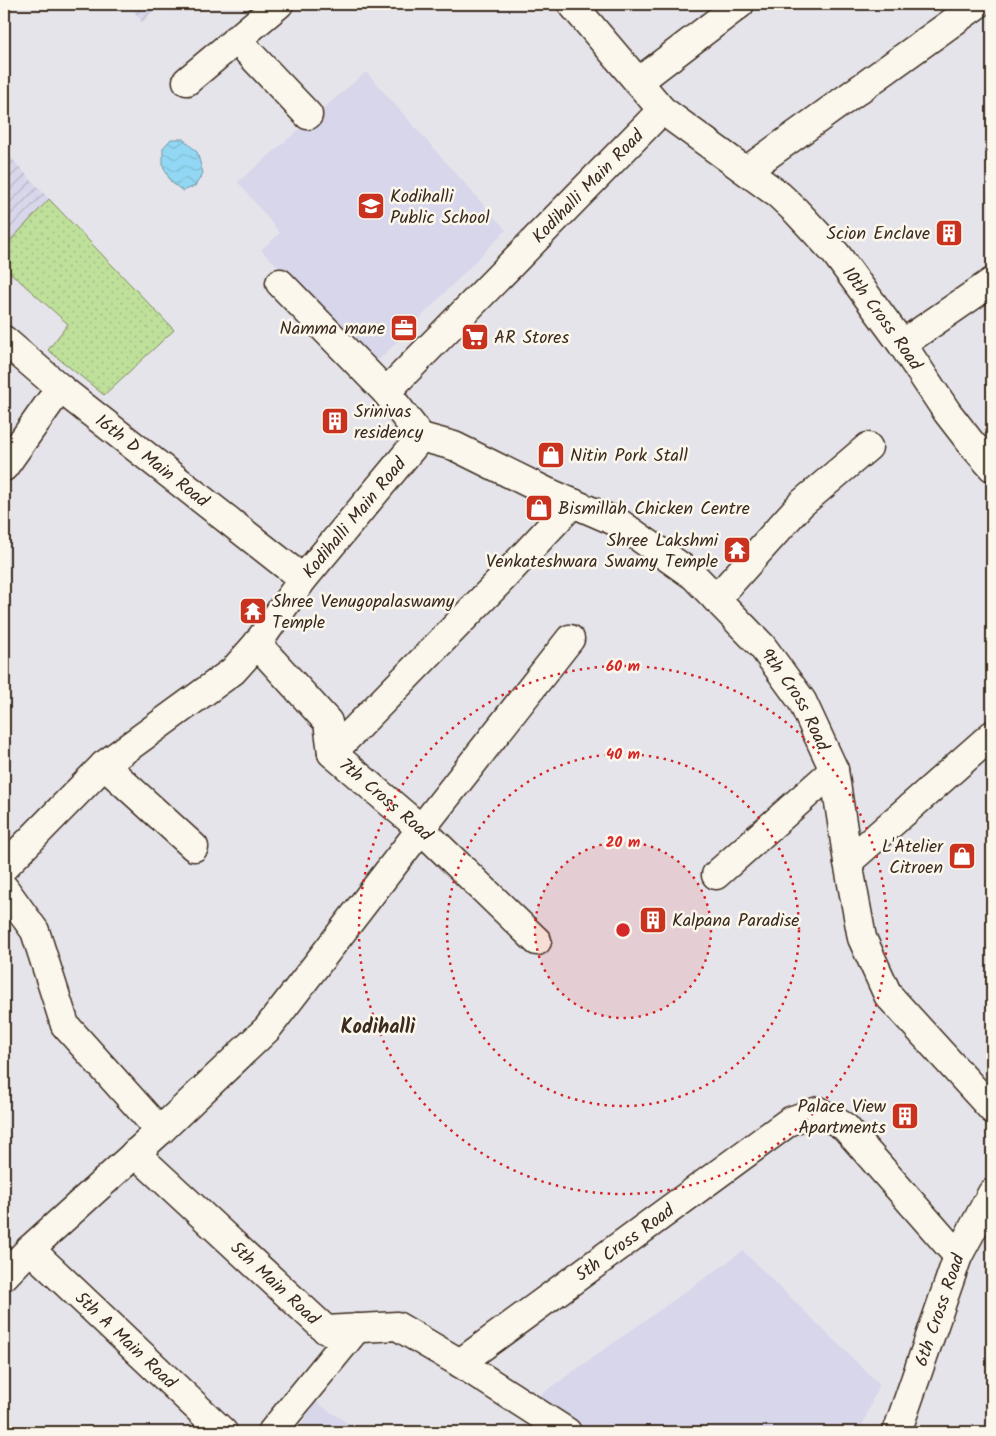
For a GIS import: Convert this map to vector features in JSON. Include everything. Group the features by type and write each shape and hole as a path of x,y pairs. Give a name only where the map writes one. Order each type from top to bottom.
{"street":[{"path":"187,81 279,4"},
{"name":"10th Cross Road","path":"572,4 662,110 747,170 778,195 796,211 836,254 902,344 947,412 992,467"},
{"path":"638,82 740,4"},
{"path":"747,170 978,4"},
{"path":"236,39 308,114"},
{"name":"Kodihalli Main Road","path":"386,392 662,110"},
{"path":"902,344 992,282"},
{"path":"280,283 386,392 421,437"},
{"name":"16th D Main Road","path":"4,340 60,388 303,579"},
{"path":"4,466 60,388"},
{"name":"Kodihalli Main Road","path":"4,867 104,765 233,671 257,644 303,579 421,437"},
{"name":"9th Cross Road","path":"421,437 454,446 544,491 619,523 694,576 762,646 802,701 834,770 862,938 888,995 992,1110"},
{"path":"716,599 801,504 868,447"},
{"path":"332,753 502,579 573,503"},
{"path":"4,1276 30,1249 160,1131 267,1029 420,829 570,639"},
{"name":"7th Cross Road","path":"257,644 328,722 332,753 420,829 537,941"},
{"path":"848,862 992,735"},
{"path":"104,765 194,847"},
{"path":"716,875 834,770"},
{"path":"4,888 34,931 65,1025 160,1131"},
{"name":"5th Cross Road","path":"460,1363 790,1121 818,1111 846,1127 958,1256"},
{"name":"5th Main Road","path":"135,1153 326,1330 397,1326 460,1363 567,1432"},
{"name":"6th Cross Road","path":"897,1432 958,1256 992,1193"},
{"name":"5th A Main Road","path":"30,1249 222,1432"},
{"path":"272,1432 357,1328"}],"shaded area":[{"path":"129,4 159,4 142,22"},
{"name":"Kodihalli Public School","path":"366,72 506,230 378,361 261,250 280,233 238,182"},
{"path":"4,150 49,199 4,248"},
{"path":"743,1251 879,1384 860,1432 584,1432 533,1400"},
{"path":"316,1402 361,1432 296,1432"}],"green space":[{"path":"49,199 174,330 104,395 48,350 68,324 4,267 4,248"}],"water":[{"path":"171,139 183,139 197,152 203,173 195,186 183,191 171,182 163,166 163,148"}],"place":[{"name":"Kodihalli Public School","path":"371,206"},
{"name":"Scion Enclave","path":"949,233"},
{"name":"Namma mane","path":"404,328"},
{"name":"AR Stores","path":"475,337"},
{"name":"Srinivas residency","path":"335,421"},
{"name":"Nitin Pork Stall","path":"551,455"},
{"name":"Bismillah Chicken Centre","path":"539,508"},
{"name":"Shree Lakshmi Venkateshwara Swamy Temple","path":"737,550"},
{"name":"Shree Venugopalaswamy Temple","path":"253,611"},
{"name":"L'Atelier Citroen","path":"962,856"},
{"name":"Kalpana Paradise","path":"653,920"},
{"name":"Palace View Apartments","path":"905,1116"}],"district":[{"name":"Kodihalli","path":"378,1026"}]}
